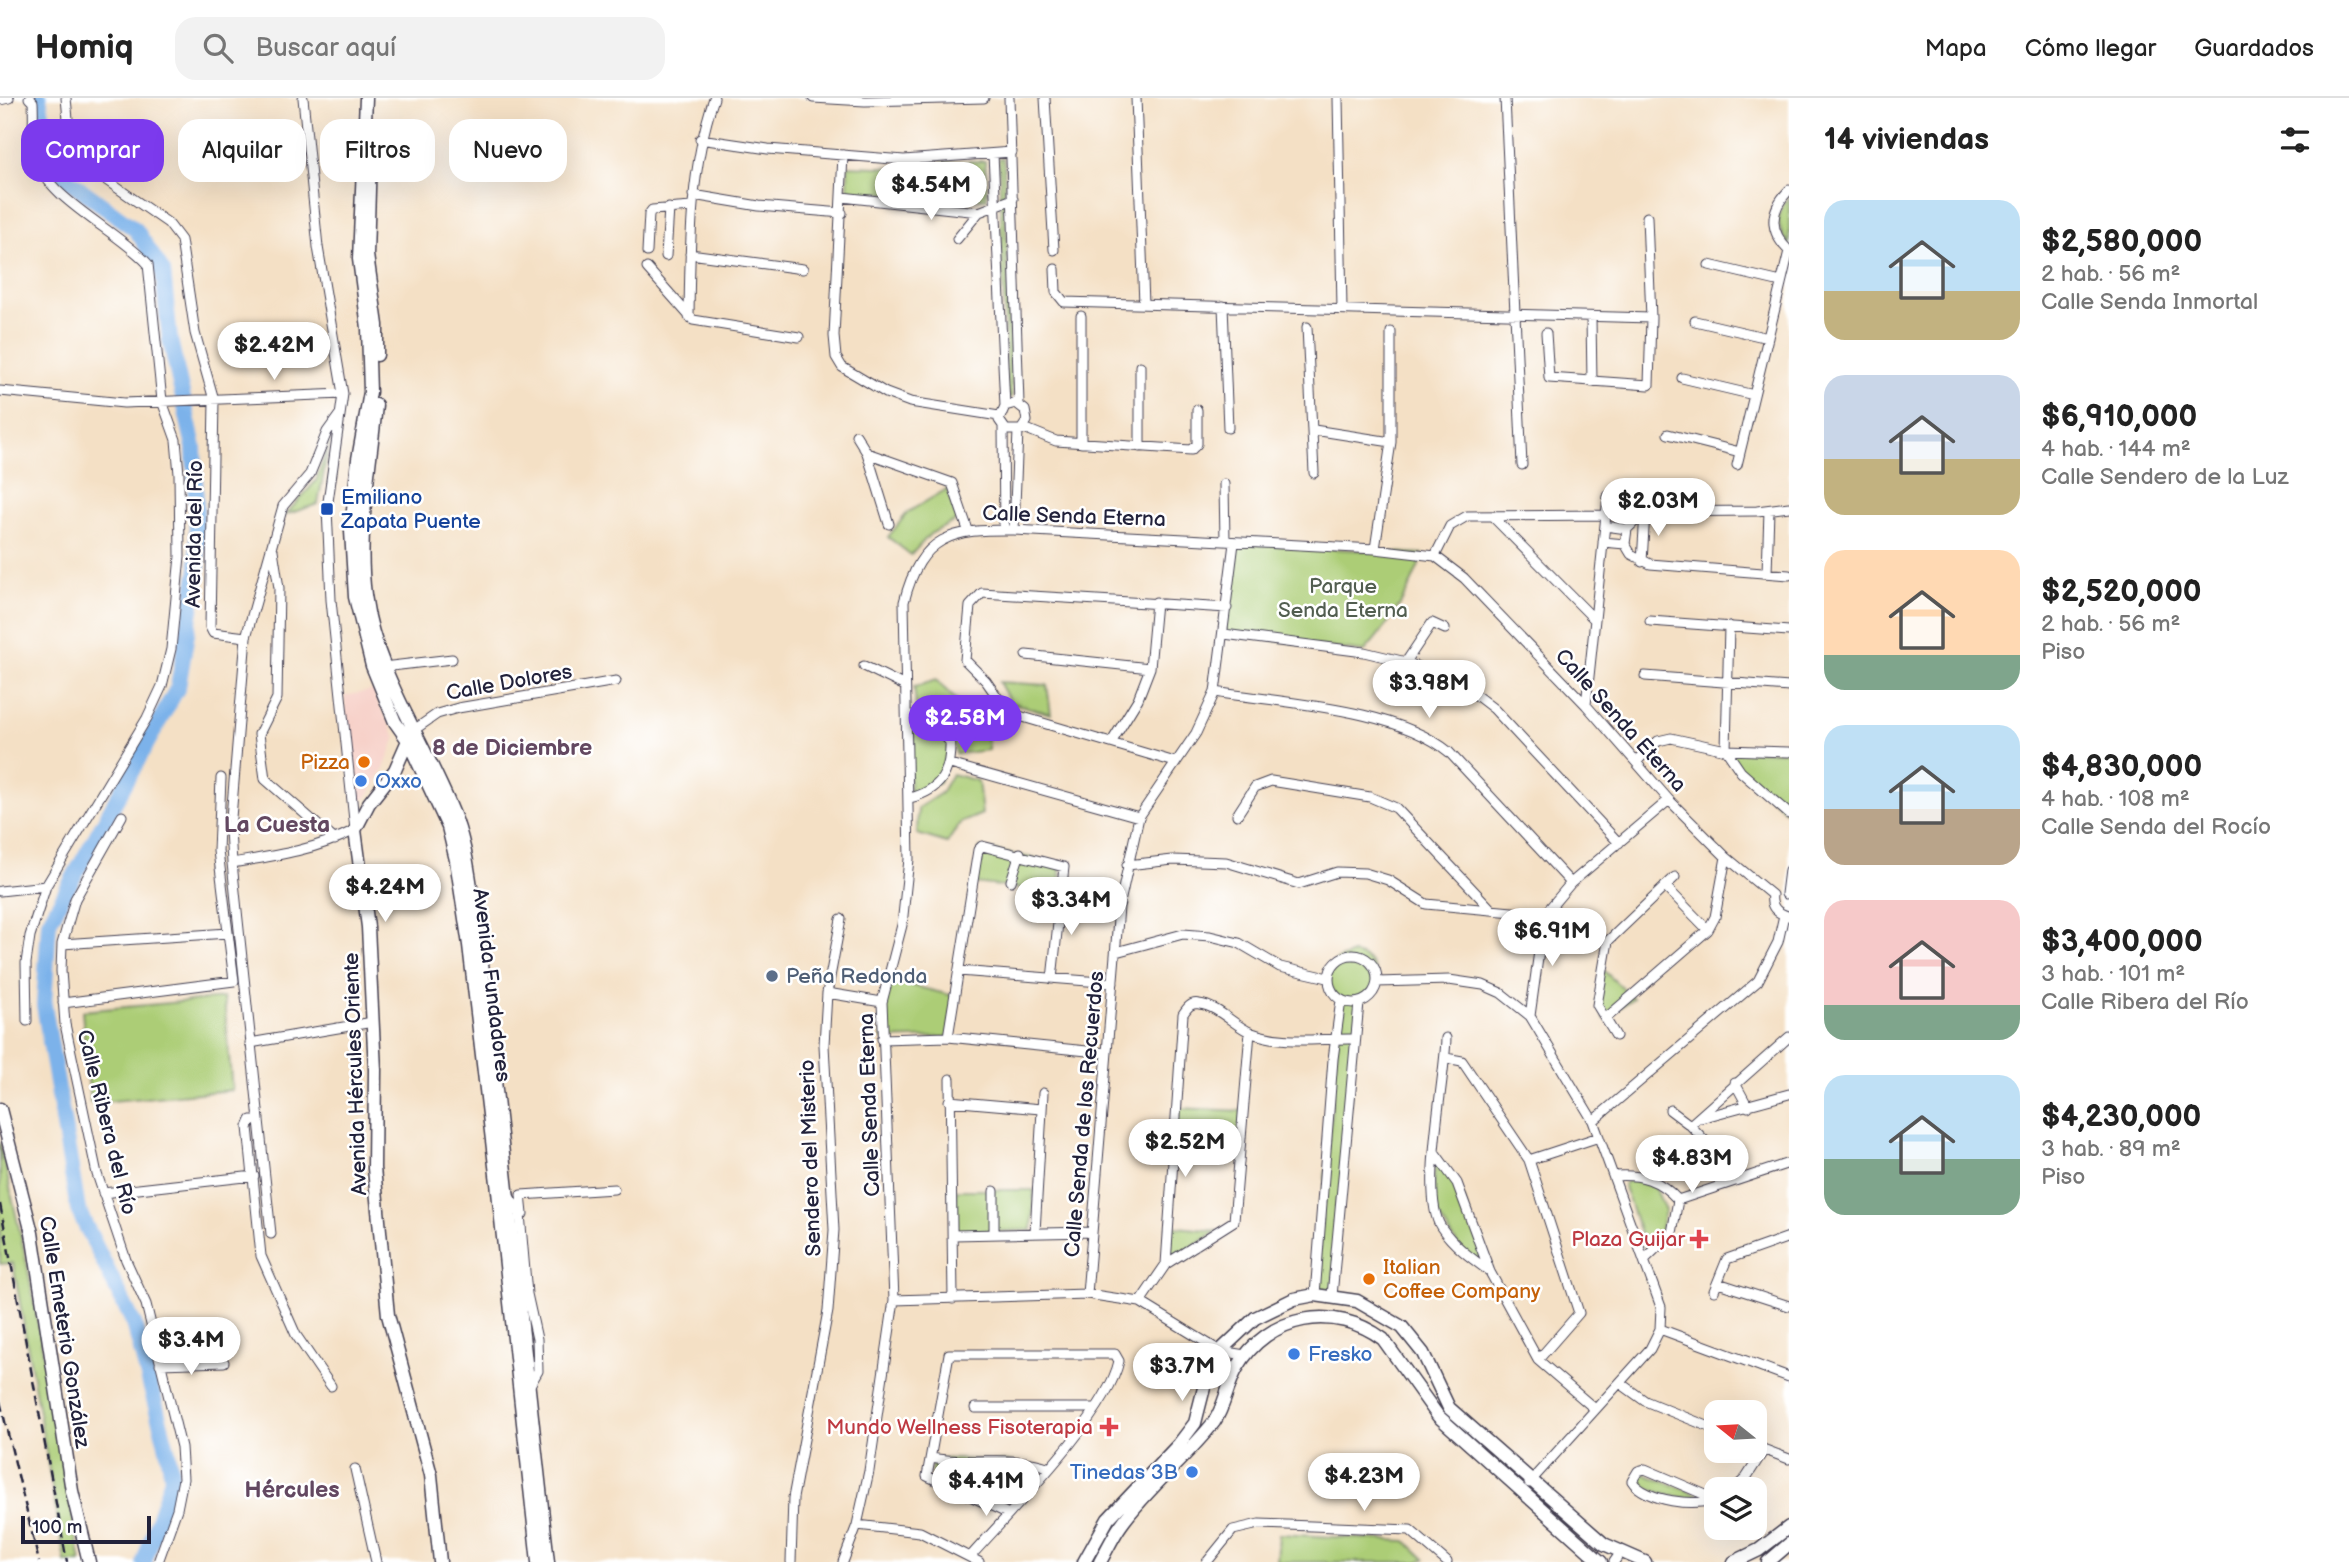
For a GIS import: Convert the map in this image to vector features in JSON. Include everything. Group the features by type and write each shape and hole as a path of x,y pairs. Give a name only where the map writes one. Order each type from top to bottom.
{"street":[{"path":"0,100 9,98"},
{"path":"27,1021 26,963 30,936 46,886 147,719 162,685 171,649 180,556 176,440 162,401 148,264 67,200 43,171 36,157 33,102 29,98"},
{"path":"66,98 70,140 83,164 168,223 181,240 195,332 210,400"},
{"name":"Avenida Hércules Oriente","path":"303,98 318,247 343,394 327,519 331,600 368,927 373,1022 374,1168 388,1315 431,1475 440,1562"},
{"name":"Avenida Fundadores","path":"366,98 359,259 368,328 370,392 351,531 354,583 372,666 395,722 410,735 457,823 480,945 548,1562"},
{"name":"Avenida Fundadores","path":"374,98 367,255 377,324 378,393 363,530 365,595 383,667 423,773 447,827 469,945 538,1562"},
{"path":"689,317 693,195 700,139 714,98"},
{"path":"813,98 984,98"},
{"path":"1009,98 1019,404 1027,413 1021,429 1016,465 1014,530"},
{"path":"1045,98 1054,250"},
{"path":"1136,98 1144,304"},
{"path":"1338,98 1342,309"},
{"path":"1505,98 1522,466"},
{"path":"700,139 904,159 1012,152"},
{"path":"993,153 1005,406 999,416"},
{"path":"844,155 834,336 836,357 842,367 897,398 999,416"},
{"path":"1737,465 1789,251 1776,237 1773,220 1778,203 1789,190"},
{"path":"693,195 760,206 842,213"},
{"path":"842,197 979,212 1013,199"},
{"path":"647,252 649,214 656,208 692,208"},
{"path":"666,256 669,208"},
{"path":"957,239 979,212"},
{"path":"1546,332 1547,377 1649,385 1651,318 1647,217"},
{"path":"690,254 803,269"},
{"path":"1709,265 1782,282"},
{"path":"647,268 689,317 701,323 799,337"},
{"path":"1055,269 1056,292 1064,302 1651,318"},
{"path":"1223,306 1228,428"},
{"path":"1081,443 1082,316"},
{"path":"1591,317 1592,382"},
{"path":"1695,321 1768,338"},
{"path":"1307,327 1314,473"},
{"path":"1375,549 1391,442 1391,332"},
{"path":"1140,366 1140,447"},
{"path":"1682,378 1754,396"},
{"path":"0,391 124,403 343,394"},
{"name":"Avenida del Río","path":"210,400 210,627 213,633 246,637"},
{"path":"1005,406 1019,404"},
{"path":"1003,427 1021,429 1041,437 1081,443 1195,448 1197,410"},
{"path":"271,1234 230,830 246,637 283,506 310,474 327,432 341,413"},
{"path":"999,416 1003,427 1004,530"},
{"path":"1314,430 1391,442"},
{"path":"1668,434 1740,452"},
{"path":"856,435 867,453 889,524"},
{"path":"867,453 952,483 968,530"},
{"path":"1003,466 1016,465"},
{"name":"Calle Senda de los Recuerdos","path":"1087,1294 1119,907 1139,817 1196,733 1215,692 1227,608 1229,542 1224,484"},
{"path":"1586,705 1608,496"},
{"path":"1625,544 1627,528 1644,512 1769,510 1789,507"},
{"path":"1767,573 1769,510"},
{"path":"1642,562 1644,512"},
{"path":"1435,556 1450,526 1458,519 1492,516 1606,516"},
{"path":"1492,516 1595,620"},
{"path":"1605,526 1627,528"},
{"name":"Calle Senda Eterna","path":"843,1562 857,1525 877,1419 894,1300 883,1002 902,925 909,859 910,798 904,602 911,577 924,555 944,539 968,530 1014,530 1375,549 1435,556 1464,578 1586,705 1669,800 1726,857 1772,895 1773,906 1787,915"},
{"path":"1603,542 1625,544 1642,562 1789,575"},
{"path":"272,545 279,588 277,698 259,734 262,772 265,779 335,840"},
{"path":"1175,762 1008,711 986,681 965,660 970,606 982,593 1227,608"},
{"path":"1111,743 1138,699 1150,668 1156,602"},
{"path":"1650,621 1789,631"},
{"path":"1406,662 1432,623 1445,629"},
{"path":"1729,626 1726,750 1741,772 1789,814"},
{"path":"1224,634 1364,652 1406,662 1464,686 1494,709 1619,843"},
{"path":"1026,654 1150,668"},
{"path":"383,667 452,659"},
{"path":"864,666 905,686"},
{"path":"1645,676 1789,687"},
{"name":"Calle Dolores","path":"410,735 437,714 458,708 616,681"},
{"path":"1215,692 1360,715 1409,728 1432,738 1449,752 1570,883"},
{"path":"908,714 934,725 950,742 950,764 939,783 921,795 910,798"},
{"path":"232,863 286,855 335,840 355,830 369,803 395,770 410,735"},
{"path":"1637,761 1658,741 1671,738 1726,750 1789,752"},
{"path":"950,764 1139,817"},
{"path":"395,770 423,773"},
{"path":"63,1003 234,981 218,851 221,778"},
{"path":"1237,815 1255,787 1271,781 1370,797 1396,808 1491,909"},
{"path":"1530,1016 1544,915 1570,883 1669,800"},
{"name":"Calle Ribera del Río","path":"122,816 75,899 62,944 63,1003 72,1059 103,1193 126,1260 146,1304 181,1447 183,1479 177,1509 158,1562"},
{"path":"948,1037 979,848 987,845 1064,867 1052,979"},
{"path":"1011,881 1020,853"},
{"path":"1605,1019 1708,930 1715,917 1726,857"},
{"path":"1127,865 1173,860 1226,862 1299,884 1337,872 1356,872 1388,880 1426,904 1544,915"},
{"path":"1772,895 1787,894 1789,870"},
{"path":"1616,1035 1597,1002 1608,941 1675,877"},
{"path":"0,891 46,886"},
{"path":"1665,886 1708,930"},
{"path":"1593,1121 1758,981 1778,942 1787,915"},
{"name":"Sendero del Misterio","path":"791,1562 793,1498 828,1311 834,1230 824,1045 827,993 841,919"},
{"path":"62,944 228,933"},
{"path":"1116,952 1182,934 1210,936 1239,943 1280,967 1328,978"},
{"path":"1352,954 1368,960 1377,974 1377,982 1372,996 1359,1003 1341,1000 1331,990 1328,978 1337,960 1352,954"},
{"path":"959,971 1113,983"},
{"path":"1377,982 1449,980 1483,985 1501,993 1530,1016 1593,1121 1661,1307 1660,1329 1650,1349 1521,1493"},
{"path":"827,993 883,1002"},
{"path":"1315,1295 1335,1039 1341,1000"},
{"path":"1166,1264 1183,1014 1188,1006 1198,1003 1212,1008 1250,1032 1298,1041 1355,1039"},
{"path":"1332,1296 1359,1003"},
{"path":"250,1043 373,1022"},
{"path":"1140,1302 1166,1264 1234,1221 1250,1032"},
{"path":"883,1039 948,1037 1107,1053"},
{"path":"1690,1125 1789,1037"},
{"path":"1446,1038 1435,1153 1433,1208 1440,1226 1462,1251 1490,1272"},
{"path":"1446,1058 1462,1061 1469,1069 1529,1160 1579,1313 1538,1360"},
{"path":"950,1079 953,1299"},
{"path":"1735,1083 1748,1107"},
{"path":"1035,1232 1043,1093"},
{"path":"1699,1118 1789,1094"},
{"path":"949,1101 1041,1109"},
{"path":"1670,1110 1690,1125 1711,1147"},
{"name":"Calle Emeterio González","path":"1,1113 32,1233 72,1491 89,1562"},
{"path":"259,1119 249,1123 261,1256 296,1335 331,1386"},
{"path":"1529,1160 1599,1137"},
{"path":"1435,1153 1457,1183 1490,1272 1538,1360 1595,1409"},
{"path":"1678,1200 1789,1163"},
{"path":"1325,1172 1343,1174"},
{"path":"1614,1176 1633,1174 1653,1179 1666,1187 1678,1200"},
{"path":"103,1193 254,1176"},
{"path":"530,1385 538,1371 537,1339 527,1294 521,1195 614,1189"},
{"path":"994,1191 994,1233"},
{"path":"509,1198 520,1214 524,1237"},
{"path":"1644,1260 1672,1233 1678,1200"},
{"path":"953,1235 1091,1232"},
{"path":"1789,1237 1727,1259 1716,1287 1789,1306"},
{"path":"894,1300 1087,1294 1140,1302 1220,1351 1245,1355"},
{"path":"1084,1562 1108,1519 1179,1444 1195,1423 1206,1380 1220,1351 1245,1326 1278,1306 1315,1295 1351,1299 1380,1312 1406,1331 1423,1353 1449,1408 1530,1482 1606,1546 1628,1559"},
{"path":"1278,1306 1268,1322 1272,1325 1317,1317 1343,1320 1370,1330 1384,1331 1387,1326 1380,1312"},
{"path":"1100,1562 1121,1525 1214,1420 1245,1355 1287,1323"},
{"path":"1245,1326 1261,1326 1256,1344"},
{"path":"1660,1329 1789,1377"},
{"path":"1370,1330 1393,1351 1422,1398 1437,1416 1521,1493 1598,1560 1609,1559 1611,1555 1606,1546"},
{"path":"1393,1351 1389,1335 1392,1331 1406,1331"},
{"path":"857,1525 920,1532 974,1560 1096,1408 1116,1375 1119,1362 1115,1354 949,1354 927,1476 1009,1514"},
{"path":"160,1364 224,1362"},
{"path":"1619,1383 1645,1401 1704,1425"},
{"path":"975,1408 1096,1408"},
{"path":"1768,1451 1789,1459"},
{"path":"931,1458 953,1463 1030,1461 1050,1468"},
{"path":"953,1463 953,1487"},
{"path":"355,1469 376,1562"},
{"path":"1646,1469 1716,1498 1702,1504 1681,1503 1647,1493 1632,1481 1638,1471 1646,1469"},
{"path":"1207,1562 1233,1530 1259,1524 1410,1530 1447,1562"},
{"path":"1734,1562 1759,1549 1788,1527"},
{"path":"1768,1562 1789,1544"}],"shaded area":[{"path":"375,690 375,697 396,737 384,769 367,798 356,801 344,696"}],"green space":[{"path":"999,158 1003,158 1004,169 1012,397 1007,398"},
{"path":"985,161 987,199 848,191 848,166 941,169 942,162"},
{"path":"1789,196 1789,245 1781,232 1779,220"},
{"path":"329,443 318,504 285,515 316,481"},
{"path":"947,489 957,520 930,534 911,555 888,537 908,512"},
{"name":"Parque Senda Eterna","path":"1234,543 1423,554 1399,606 1364,652 1224,634"},
{"path":"936,680 977,722 987,741 988,750 956,754 952,737 944,724 932,713 916,705 914,687"},
{"path":"999,682 1047,685 1051,714 1010,702"},
{"path":"908,714 922,717 950,742 939,783 910,798"},
{"path":"1726,750 1789,752 1789,814 1741,772"},
{"path":"952,774 978,781 982,814 960,823 947,843 917,834 918,808 941,793"},
{"path":"980,848 1060,863 1060,893 973,883"},
{"path":"1352,954 1362,957 1374,968 1376,983 1373,991 1359,1003 1332,1296 1315,1295 1341,1001 1330,987 1329,976 1337,960"},
{"path":"1602,969 1633,998 1605,1019 1597,1002"},
{"path":"886,979 954,996 948,1037 882,1039"},
{"path":"224,998 232,1090 90,1103 82,1011"},
{"path":"1176,1108 1243,1111 1242,1135 1174,1131"},
{"path":"0,1143 27,1264 81,1562 65,1562 13,1263 0,1264"},
{"path":"1435,1153 1457,1183 1490,1272 1462,1251 1433,1208"},
{"path":"1630,1180 1648,1182 1655,1187 1665,1210 1659,1238 1646,1251 1623,1184"},
{"path":"956,1190 1034,1190 1032,1230 957,1233"},
{"path":"1167,1226 1217,1231 1166,1264"},
{"path":"931,1458 1012,1462 996,1484 977,1496 932,1479"},
{"path":"1640,1474 1644,1474 1704,1498 1661,1493 1636,1481"},
{"path":"1279,1534 1406,1541 1425,1559 1418,1562 1277,1562"}],"waterway":[{"path":"39,98 52,168 136,230 163,272 170,340 194,447 198,568 178,687 49,922 44,1005 78,1210 134,1324 168,1452 172,1478 144,1562"}],"railway":[{"path":"0,1204 67,1562"},
{"path":"0,1401 39,1562"}],"place":[{"name":"Emiliano Zapata Puente","path":"327,509"},
{"name":"Pizza","path":"364,762"},
{"name":"Oxxo","path":"361,781"},
{"name":"Peña Redonda","path":"772,976"},
{"name":"Plaza Guijar","path":"1699,1239"},
{"name":"Italian Coffee Company","path":"1369,1279"},
{"name":"Fresko","path":"1294,1354"},
{"name":"Mundo Wellness Fisoterapia","path":"1109,1427"},
{"name":"Tinedas 3B","path":"1192,1472"}],"district":[{"name":"8 de Diciembre","path":"512,747"},
{"name":"La Cuesta","path":"277,824"},
{"name":"Hércules","path":"292,1489"}]}
